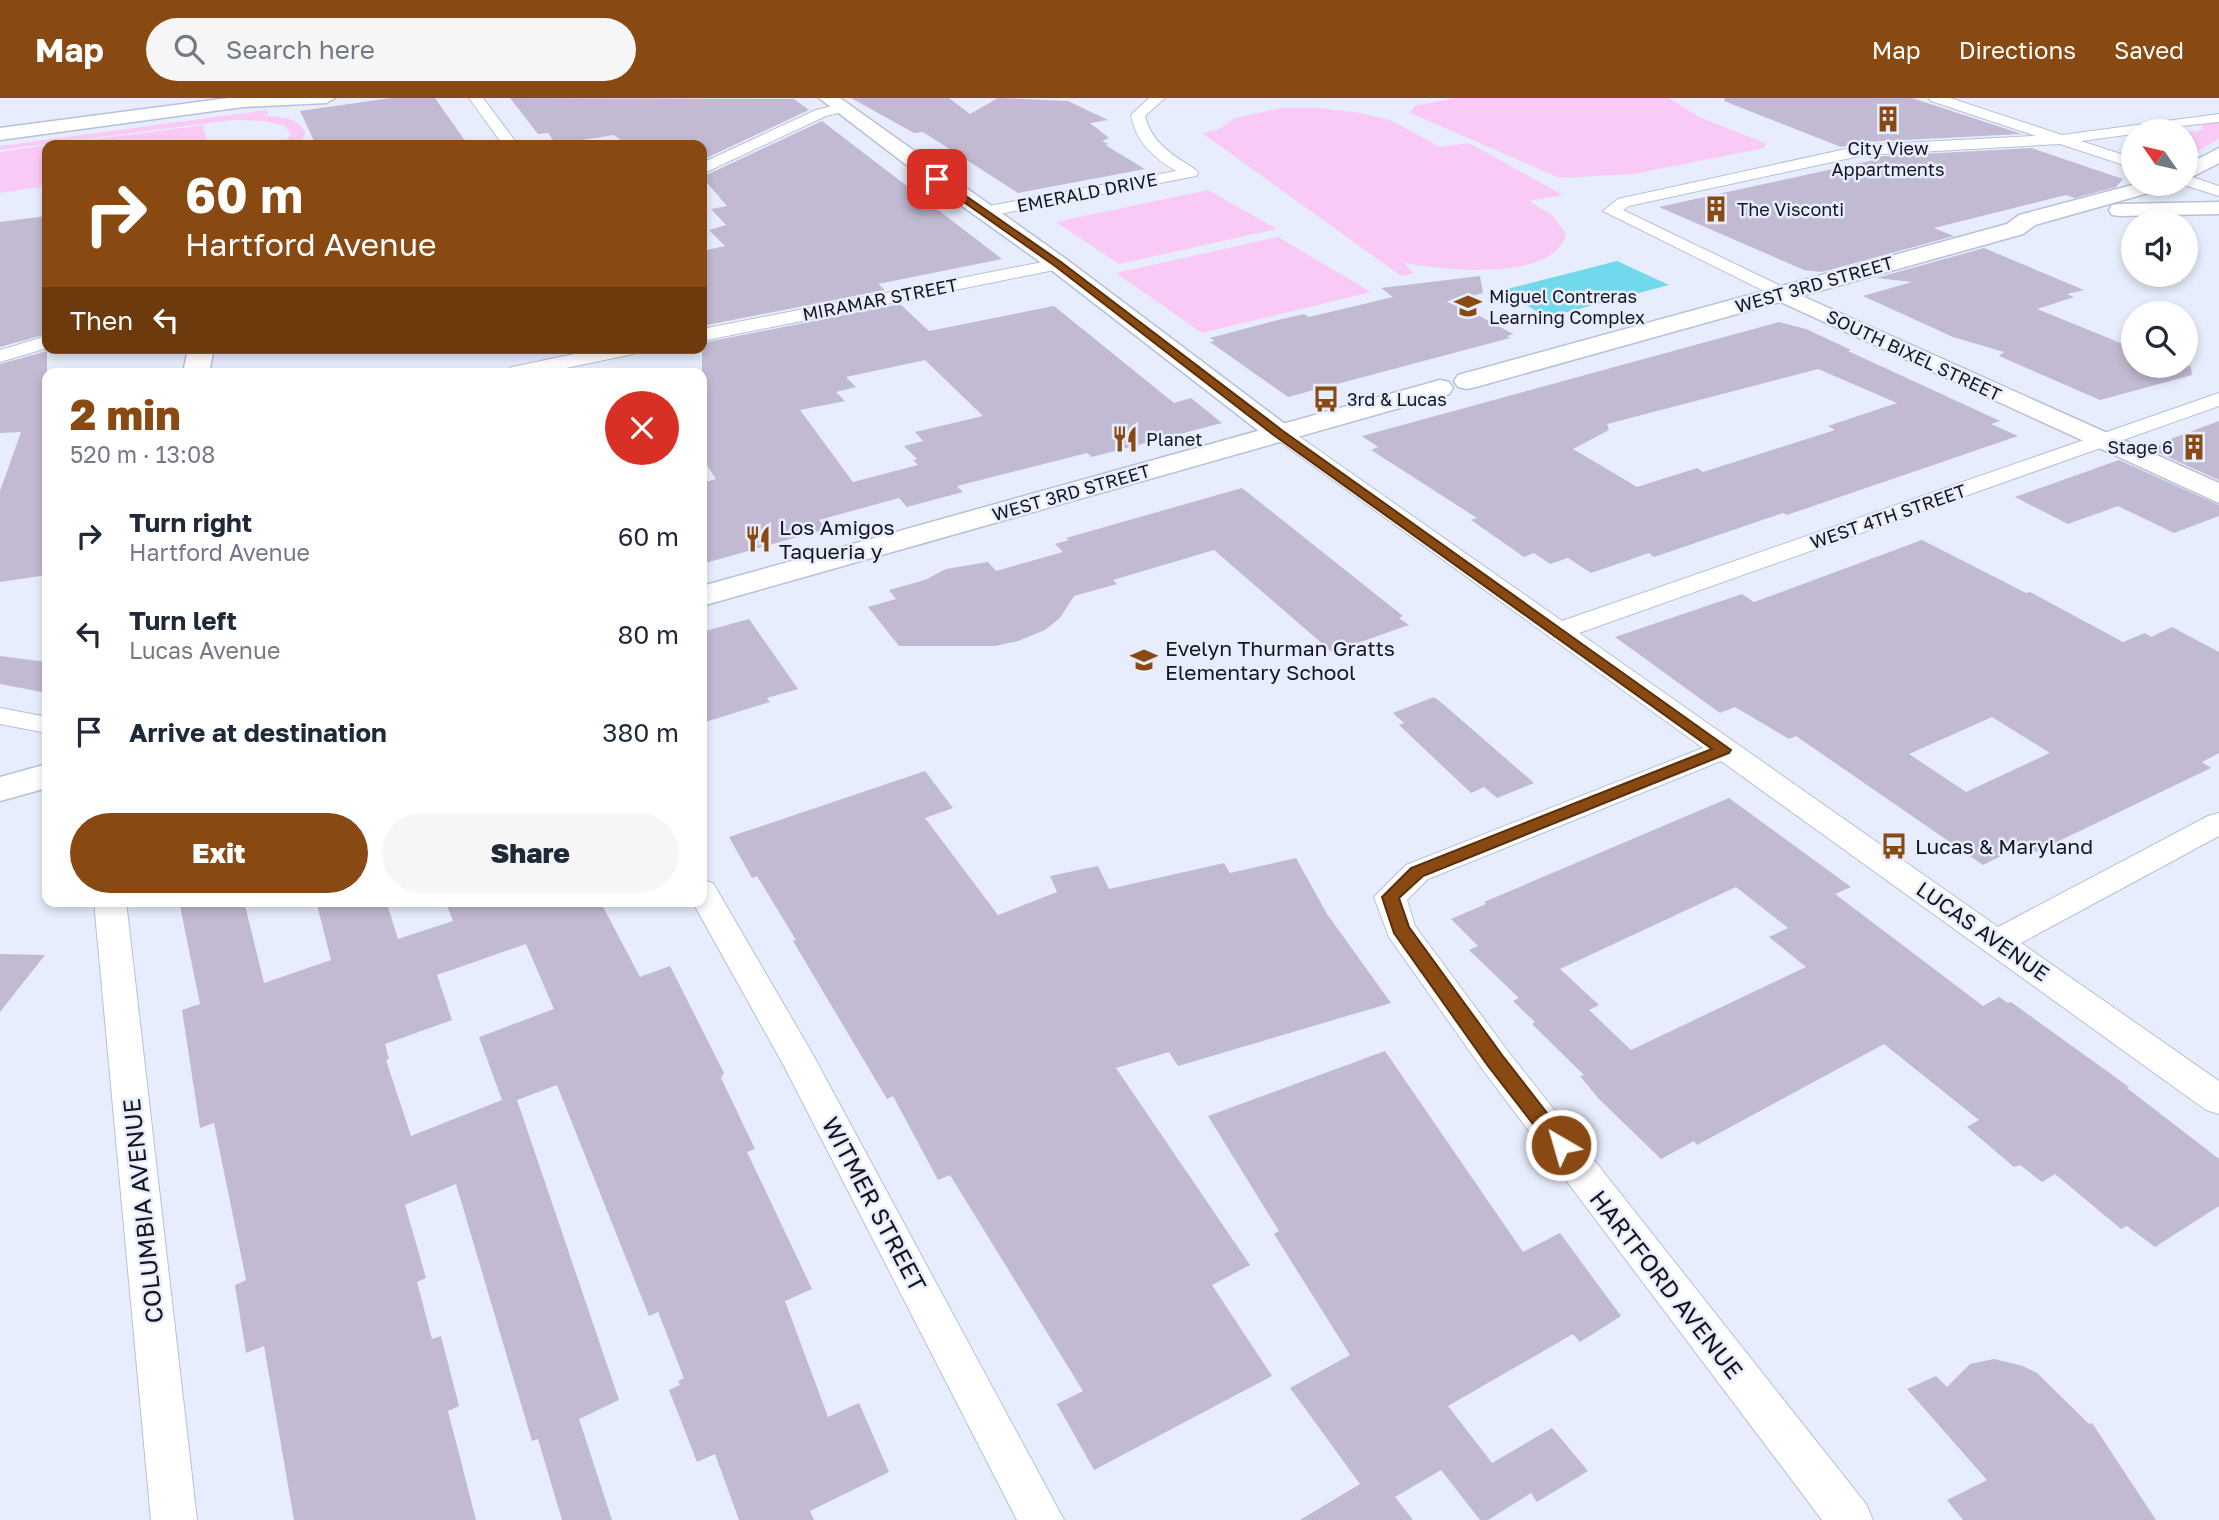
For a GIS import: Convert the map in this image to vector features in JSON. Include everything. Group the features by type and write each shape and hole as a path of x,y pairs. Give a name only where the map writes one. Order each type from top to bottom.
{"main road":[{"path":"228,103 254,98"},
{"path":"0,134 269,98"},
{"path":"228,103 326,98"},
{"name":"LUCAS AVENUE","path":"834,103 1058,264 1279,433"},
{"path":"2198,167 2219,155"},
{"name":"WEST 3RD STREET","path":"1467,380 2015,229 2027,220 2121,194"},
{"path":"2015,229 2047,227 2113,211 2219,208"},
{"name":"SOUTH BIXEL STREET","path":"1782,294 2219,494"},
{"name":"WEST 3RD STREET","path":"707,595 1440,388"},
{"path":"0,789 42,777"}],"street":[{"path":"476,98 507,140"},
{"name":"EMERALD DRIVE","path":"984,212 1190,173 1148,145 1140,129 1138,116 1158,98"},
{"path":"1936,98 2121,159"},
{"path":"707,167 821,113 834,103"},
{"path":"2063,139 2219,118"},
{"name":"SOUTH BIXEL STREET","path":"1782,294 1611,211 1624,202 1864,150 2063,139"},
{"path":"2198,184 2219,191"},
{"name":"MIRAMAR STREET","path":"707,334 1058,264"},
{"path":"0,356 42,343"},
{"path":"536,368 604,354"},
{"name":"WEST 4TH STREET","path":"1557,632 2219,399"},
{"name":"LUCAS AVENUE","path":"1279,433 2219,1100"},
{"path":"0,716 42,724"},
{"name":"HARTFORD AVENUE","path":"1724,750 1417,872 1390,897 1400,929 1495,1060 1850,1520"},
{"path":"1998,941 2219,822"},
{"name":"WITMER STREET","path":"707,900 812,1086 1041,1520"},
{"name":"COLUMBIA AVENUE","path":"111,907 174,1520"}],"shaded area":[{"path":"1456,98 1669,98 1699,117 1765,143 1765,148 1634,174 1560,178 1410,113 1414,106"},
{"path":"1281,108 1355,112 1390,120 1440,147 1469,143 1563,195 1529,201 1553,216 1566,234 1557,250 1541,260 1519,267 1468,270 1404,263 1414,273 1401,276 1202,133 1218,130 1235,118"},
{"path":"267,110 268,114 264,116 294,121 306,134 301,140 286,140 291,135 285,126 264,121 233,120 78,140 44,140"},
{"path":"2219,122 2219,139 2198,151 2198,131 2203,130 2201,124"},
{"path":"203,125 207,140 88,140"},
{"path":"42,140 42,145 0,150 0,146"},
{"path":"42,146 42,187 0,193 0,152"},
{"path":"1208,190 1277,229 1119,264 1056,222"},
{"path":"1278,237 1371,292 1202,333 1116,273"}],"water":[{"path":"1617,261 1669,285 1548,317 1499,291"}],"building":[{"path":"391,98 435,98 464,140 314,140 300,111"},
{"path":"510,98 794,99 809,110 707,158 707,140 620,140 614,135 582,140 553,140 548,133 538,134"},
{"path":"851,98 949,98 970,114 998,98 1068,101 1108,120 1090,123 1109,138 1102,141 1109,144 1105,145 1145,169 1018,193 923,132 914,133"},
{"path":"1725,98 1912,98 2022,134 1864,142 1841,147 1724,101"},
{"path":"822,121 1002,259 878,284 885,290 707,325 707,250 725,246 709,230 726,225 711,209 727,206 707,183 707,175"},
{"name":"The Visconti","path":"2031,148 2121,178 2121,181 2116,187 2075,198 2066,195 1934,228 1954,236 1822,272 1804,270 1659,207 1874,160 1868,157"},
{"path":"42,217 42,335 0,347 0,222"},
{"path":"1984,248 2084,290 2067,294 2074,297 2037,309 2121,343 2121,378 2181,378 2100,400 1999,356 2004,352 1953,337 1863,296 1912,282 1876,278"},
{"path":"1480,276 1483,293 1452,301 1513,334 1507,336 1510,338 1288,397 1210,342 1215,341 1210,338 1274,321 1304,314 1309,317 1393,297 1381,288"},
{"path":"900,304 929,331 1054,306 1174,403 1191,398 1222,423 1092,457 1087,453 957,486 963,492 907,507 899,498 819,520 826,529 707,563 707,482 716,479 707,466 707,368 702,368 702,354 707,354 707,342","holes":["925,360 983,416 915,432 923,441 904,446 917,459 913,460 918,465 853,482 800,410 845,401 836,392 856,387 846,377"]},
{"path":"1779,322 1806,329 2000,421 1991,424 2018,436 1787,515 1783,513 1654,557 1649,553 1591,573 1568,558 1550,564 1534,553 1524,557 1471,520 1477,518 1371,450 1378,447 1362,436","holes":["1818,369 1897,403 1828,426 1835,430 1703,472 1697,468 1637,487 1573,449 1609,430 1607,424"]},
{"path":"42,352 47,354 47,368 42,368 42,576 0,582 0,491 21,432 0,433 0,364"},
{"name":"Stage 6","path":"2219,421 2219,480 2150,449 2163,444 2160,443"},
{"path":"2119,460 2219,505 2219,516 2174,533 2118,506 2068,524 2015,497"},
{"path":"1242,488 1403,616 1399,618 1409,625 1332,652 1214,550 1113,580 1117,584 1074,596 1060,618 1045,630 1018,641 995,646 899,646 868,607 896,599 889,590 925,580 946,569 988,562 996,571 1063,552 1055,544 1069,540 1066,538"},
{"path":"1922,540 2026,593 2030,592 2123,642 2145,633 2151,637 2172,627 2219,652 2219,753 2202,762 2211,768 2036,852 2029,847 2018,853 2013,850 1983,865 1796,736 1789,739 1735,707 1720,713 1615,637 1742,594 1754,602","holes":["1992,717 2050,753 1966,792 1909,754"]},
{"path":"749,619 798,689 767,698 770,702 707,721 707,631"},
{"path":"0,656 42,661 42,692 0,684"},
{"path":"1434,697 1534,783 1497,798 1484,787 1471,793 1399,725 1404,723 1393,713"},
{"path":"925,771 953,808 925,818 998,915 1057,892 1050,876 1098,866 1109,889 1224,863 1230,873 1296,858 1327,914 1391,1003 1178,1066 1169,1052 1116,1068 1250,1265 1212,1285 1272,1376 1094,1470 1057,1404 1083,1391 950,1175 938,1180 893,1096 887,1099 793,941 796,940 757,876 752,878 729,837"},
{"path":"1729,798 1851,887 1835,894 1983,1006 1999,997 2011,1002 2129,1087 2127,1088 2219,1159 2219,1206 2155,1247 2127,1226 2121,1229 2055,1174 2042,1182 2020,1165 2014,1167 1967,1127 1979,1120 1884,1044 1697,1145 1694,1141 1661,1159 1599,1099 1580,1076 1584,1075 1532,1024 1535,1022 1513,1001 1519,998 1469,950 1478,946 1451,919 1486,904 1484,902","holes":["1736,887 1788,928 1769,937 1806,967 1631,1050 1589,1010 1599,1005 1560,969"]},
{"path":"180,907 245,907 264,983 331,960 318,907 388,907 398,939 453,921 447,907 603,907 640,977 670,966 724,1073 721,1078 755,1149 747,1152 812,1289 785,1301 828,1417 859,1403 889,1472 810,1511 814,1520 739,1520 715,1454 697,1462 669,1390 680,1385 678,1381 684,1378 658,1312 649,1316 557,1085 517,1100 619,1400 579,1419 612,1520 562,1520 538,1439 532,1441 456,1184 405,1205 426,1278 417,1282 432,1339 441,1336 459,1406 448,1411 476,1520 294,1520 264,1346 246,1353 235,1285 246,1280 214,1123 200,1128 182,1010 200,1004","holes":["526,944 554,1009 479,1037 502,1100 411,1136 386,1060 389,1059 385,1044 452,1020 437,975"]},
{"path":"0,954 45,955 0,1012"},
{"path":"1385,1051 1523,1252 1560,1233 1621,1316 1580,1342 1573,1334 1448,1406 1492,1463 1552,1428 1588,1471 1537,1502 1531,1493 1488,1520 1480,1520 1441,1470 1395,1497 1413,1520 1300,1520 1360,1484 1290,1388 1350,1355 1274,1234 1279,1231 1208,1116"},
{"path":"1994,1359 2023,1366 2037,1373 2089,1424 2092,1423 2156,1520 1963,1520 1947,1500 1987,1480 1907,1389 1936,1376 1947,1387 1970,1364"}],"place":[{"name":"City View Appartments","path":"1888,119"},
{"name":"The Visconti","path":"1716,209"},
{"name":"Miguel Contreras Learning Complex","path":"1468,306"},
{"name":"3rd & Lucas","path":"1326,399"},
{"name":"Planet","path":"1125,439"},
{"name":"Stage 6","path":"2194,447"},
{"name":"Los Amigos Taqueria y","path":"758,539"},
{"name":"Evelyn Thurman Gratts Elementary School","path":"1144,660"},
{"name":"Lucas & Maryland","path":"1894,846"}],"route":[{"path":"937,179 1058,264 1279,433 1724,750 1417,872 1390,897 1400,929 1495,1060 1561,1145"}]}
